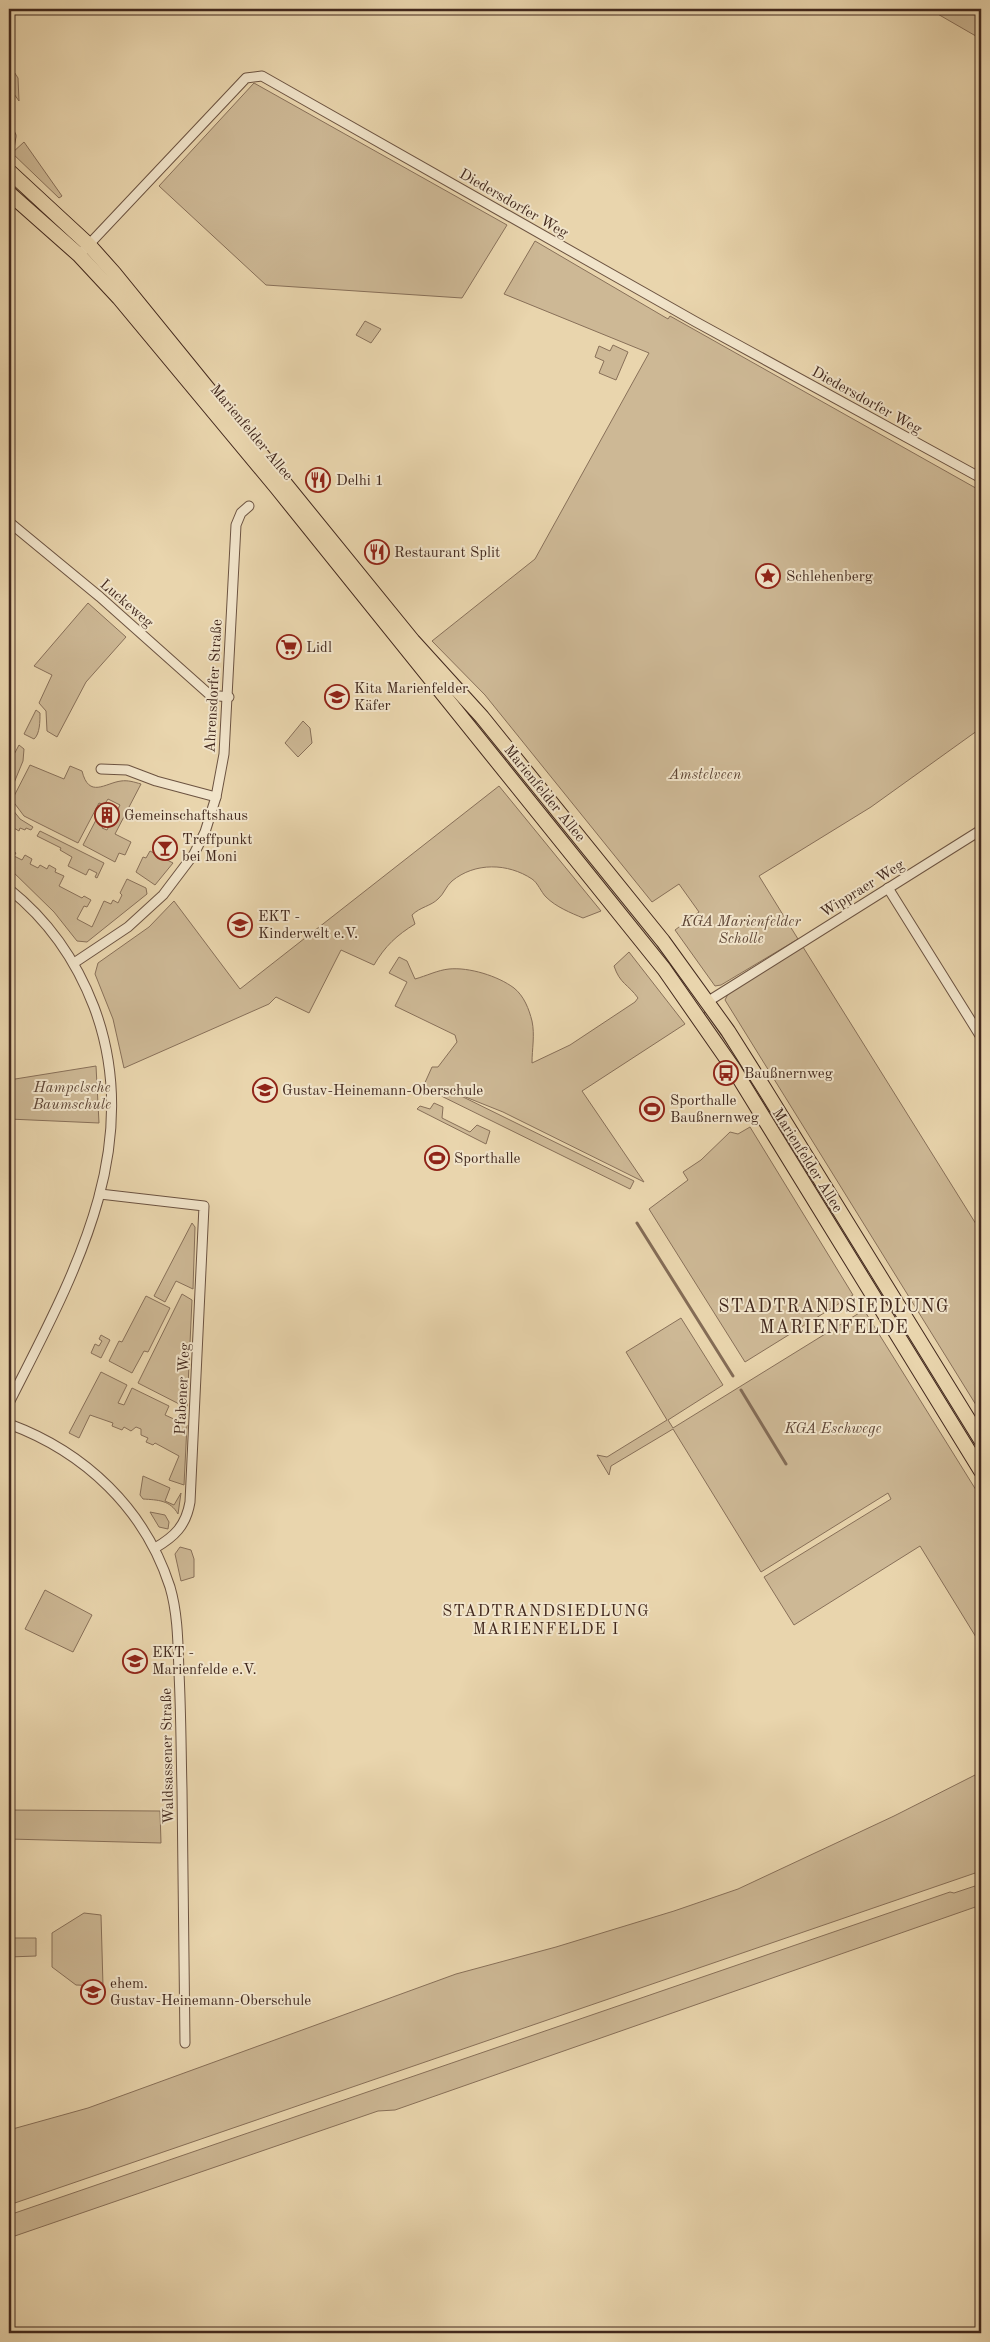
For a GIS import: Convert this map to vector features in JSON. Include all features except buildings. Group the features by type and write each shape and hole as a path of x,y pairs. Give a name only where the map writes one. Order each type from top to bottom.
{"main road":[{"name":"Marienfelder Allee","path":"9,171 89,245 413,641 525,768 663,941 707,1002 764,1088 981,1440"},
{"name":"Marienfelder Allee","path":"9,193 79,255 119,298 277,488 664,969 733,1068 981,1471"}],"street":[{"name":"Diedersdorfer Weg","path":"79,255 246,78 262,76 696,322 981,478"},
{"path":"9,132 12,136 9,149"},
{"name":"Ahrensdorfer Straße","path":"74,963 128,927 163,895 194,854 205,832 216,797 224,754 229,697 228,680 236,525 241,513 248,506"},
{"name":"Luckeweg","path":"9,522 100,597 210,695 229,697"},
{"path":"101,769 127,770 156,781 216,797"},
{"name":"Wippraer Weg","path":"707,1002 981,830"},
{"path":"888,888 981,1037"},
{"path":"9,889 40,918 74,963 100,1025 110,1070 113,1106 111,1135 100,1194 90,1229 68,1283 9,1403"},
{"name":"Pfabener Weg","path":"100,1194 204,1206 190,1502 183,1525 169,1540 155,1548"},
{"name":"Waldsassener Straße","path":"9,1424 46,1441 76,1459 103,1480 132,1512 155,1548 170,1588 176,1616 179,1651 185,2043"}],"green space":[{"path":"929,9 981,9 981,39"},
{"path":"9,64 18,78 19,101 9,87"},
{"path":"254,83 507,225 462,298 266,285 159,186"},
{"path":"24,142 62,196 59,198 12,153"},
{"name":"Amstelveen","path":"535,241 668,319 670,316 981,491 981,728 871,807 759,876 798,939 721,985 715,986 675,930 699,912 679,884 652,902 485,695 432,641 535,559 649,353 504,294"},
{"path":"365,321 381,329 371,343 356,335"},
{"path":"613,345 628,352 616,380 599,373 604,361 595,357 599,346 610,351"},
{"path":"88,603 126,637 86,682 57,737 47,731 46,711 39,703 52,675 34,666"},
{"path":"440,680 467,708 507,758 504,761"},
{"path":"36,710 40,713 40,723 34,739 24,734"},
{"path":"303,721 310,728 312,743 298,757 285,743"},
{"path":"19,745 24,749 23,761 9,795 9,762"},
{"path":"30,765 64,779 70,766 82,771 85,780 93,787 124,781 141,784 115,834 131,842 125,855 119,853 115,862 83,845 96,820 104,824 102,828 107,830 120,805 108,799 104,805 99,803 78,843 24,816 12,800"},
{"path":"499,786 601,911 583,918 569,912 550,901 532,879 513,870 492,867 471,870 452,881 435,901 412,915 415,924 392,941 374,965 341,950 309,1013 276,997 269,1004 124,1068 113,1019 95,974 98,963 149,927 174,901 240,989"},
{"path":"9,805 20,819 33,827 31,830 20,828 19,831 9,825"},
{"path":"551,811 646,929 673,967 667,965 547,814"},
{"path":"40,831 104,863 97,878 95,877 97,873 89,869 86,875 68,866 72,857 60,850 61,848 37,836"},
{"path":"9,849 16,853 14,856 22,860 25,855 32,859 30,864 38,868 40,865 47,869 49,865 56,869 55,872 64,876 59,886 82,898 84,896 91,900 87,907 84,906 77,919 92,927 104,901 111,904 113,900 118,903 122,895 120,893 127,879 146,888 147,894 87,942 77,941 54,912 9,868"},
{"path":"150,851 173,863 155,885 136,872 143,857 146,858"},
{"name":"KGA Marienfelder Scholle","path":"803,947 981,1232 981,1413 725,1000 728,994"},
{"path":"629,952 685,1024 582,1091 644,1182 503,1112 453,1092 634,1181 630,1189 423,1087 432,1067 438,1067 457,1042 455,1035 395,1006 407,982 389,973 399,957 407,961 415,979 445,970 465,969 492,976 514,988 526,1003 532,1021 532,1063 570,1045 635,1002 638,998 616,972 614,966"},
{"path":"705,1011 748,1074 743,1077 704,1014"},
{"name":"Hampelsche Baumschule","path":"96,1066 99,1123 9,1119 9,1080"},
{"path":"434,1103 443,1107 442,1118 470,1132 477,1125 490,1131 486,1144 417,1109 420,1106 430,1109"},
{"path":"750,1127 853,1295 745,1362 649,1209 688,1180 683,1172 701,1160 730,1132 738,1134"},
{"path":"780,1134 787,1136 870,1270 865,1273"},
{"path":"192,1223 195,1227 193,1289 176,1281 165,1302 154,1296"},
{"path":"874,1277 981,1450 981,1461 869,1280"},
{"path":"182,1294 192,1300 187,1408 138,1383"},
{"path":"146,1296 170,1308 148,1352 144,1351 132,1373 109,1361 119,1341 122,1342"},
{"name":"KGA Eschwege","path":"864,1310 981,1498 981,1640 979,1642 920,1546 794,1625 764,1577 891,1499 888,1493 761,1572 673,1429 611,1466 609,1475 597,1455 607,1457 667,1420 626,1352 681,1318 723,1385 668,1420 673,1428"},
{"path":"101,1335 110,1340 101,1358 91,1353 95,1344 99,1346 102,1341 99,1339"},
{"path":"101,1372 127,1385 118,1403 124,1405 132,1388 169,1406 165,1415 187,1425 184,1485 169,1480 179,1456 155,1443 153,1445 146,1442 148,1438 141,1435 141,1429 136,1427 131,1431 124,1427 122,1430 112,1426 113,1423 90,1415 79,1438 69,1433"},
{"path":"143,1476 170,1488 165,1501 174,1505 181,1493 178,1514 167,1503 159,1500 143,1499 140,1495"},
{"path":"150,1512 165,1515 169,1522 168,1529 159,1527"},
{"path":"180,1547 191,1550 194,1559 194,1577 181,1581 175,1554"},
{"path":"45,1590 92,1615 73,1652 25,1629"},
{"path":"981,1772 981,1871 9,2205 9,2130 88,2108 456,1974 556,1947 674,1911 738,1889 894,1816"},
{"path":"9,1810 160,1811 161,1843 9,1839"},
{"path":"981,1884 981,1905 395,2110 378,2111 9,2238 9,2215 950,1892 954,1893"},
{"path":"84,1913 101,1915 103,1986 76,1985 52,1967 52,1933"},
{"path":"9,1938 36,1938 36,1956 9,1957"}],"waterway":[{"path":"637,1223 733,1376"},
{"path":"741,1390 786,1464"}],"place":[{"name":"Delhi 1","path":"318,480"},
{"name":"Restaurant Split","path":"377,552"},
{"name":"Schlehenberg","path":"768,576"},
{"name":"Lidl","path":"289,647"},
{"name":"Kita Marienfelder Käfer","path":"337,697"},
{"name":"Gemeinschaftshaus","path":"107,815"},
{"name":"Treffpunkt bei Moni","path":"165,848"},
{"name":"EKT - Kinderwelt e.V.","path":"240,925"},
{"name":"Baußnernweg","path":"726,1073"},
{"name":"Gustav-Heinemann-Oberschule","path":"265,1090"},
{"name":"Sporthalle Baußnernweg","path":"652,1109"},
{"name":"Sporthalle","path":"437,1158"},
{"name":"EKT - Marienfelde e.V.","path":"135,1661"},
{"name":"ehem. Gustav-Heinemann-Oberschule","path":"93,1992"}],"district":[{"name":"STADTRANDSIEDLUNG MARIENFELDE","path":"834,1316"},
{"name":"STADTRANDSIEDLUNG MARIENFELDE I","path":"546,1619"}]}
